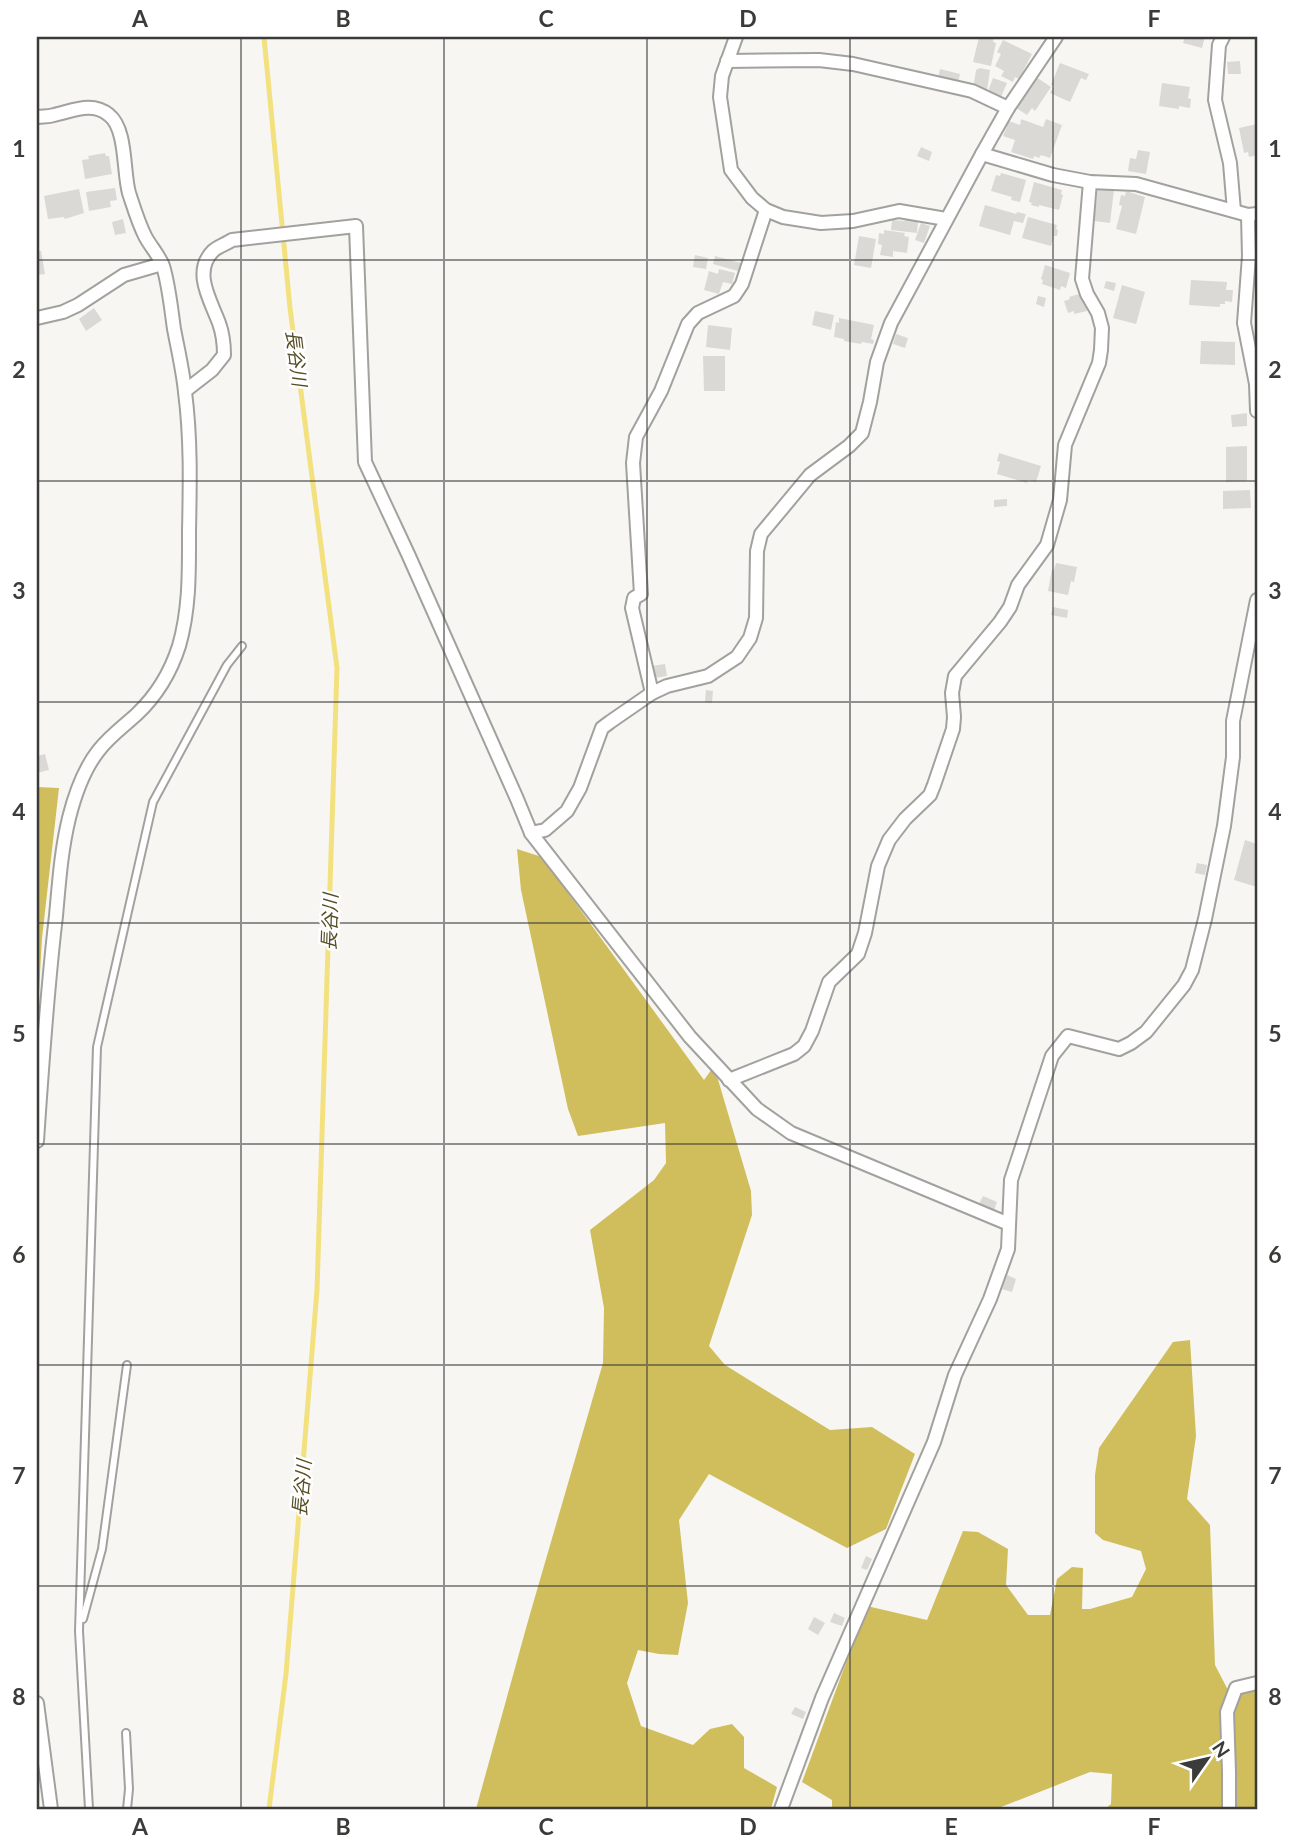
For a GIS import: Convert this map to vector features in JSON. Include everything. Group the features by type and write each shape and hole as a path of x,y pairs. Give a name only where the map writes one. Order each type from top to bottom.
{"street":[{"path":"736,37 722,76 720,97 731,170 752,198 766,210 783,217 821,223 853,221 899,211 946,219"},
{"path":"531,833 545,830 567,811 580,788 602,728 652,693 667,686 708,676 737,657 750,638 756,618 757,551 761,534 810,475 862,433 877,362 891,323 982,153 1008,108 1056,37"},
{"path":"1223,37 1219,45 1215,100 1230,163 1234,211"},
{"path":"727,61 819,60 853,64 972,91 1008,108"},
{"path":"37,117 52,116 78,108 93,108 110,116 118,128 136,215 146,239 162,264 185,391 189,436 188,594 184,630 178,650 154,695 112,736 88,766 80,782 62,849 49,971 37,1141"},
{"path":"982,153 1053,176 1090,182 1136,184 1253,215 1244,323 1256,384 1257,411"},
{"path":"729,1080 794,1054 804,1046 829,982 858,954 865,933 878,866 889,840 905,819 930,795 953,729 952,693 955,676 1010,607 1018,584 1047,545 1060,500 1065,445 1099,363 1101,350 1102,328 1098,313 1082,279 1090,182"},
{"path":"652,693 632,608 634,598 641,594 633,475 636,437 661,391 688,324 698,313 734,296 742,285 766,210"},
{"path":"185,391 212,370 224,355 220,324 203,285 205,262 213,250 232,240 355,226 365,462 531,833 690,1037 757,1108 791,1133 1009,1224"},
{"path":"37,318 63,312 78,305 124,275 162,264"},
{"path":"781,1809 822,1698 934,1442 955,1375 990,1299 1008,1249 1011,1180 1052,1056 1068,1036 1119,1049 1131,1043 1146,1032 1184,985 1192,970 1224,826 1233,757 1233,721 1257,600"},
{"path":"1229,1809 1227,1712 1236,1688 1257,1683"},
{"path":"37,1703 51,1809"}],"lane":[{"path":"89,1809 79,1631 97,1048 153,802 227,665 242,646"},
{"path":"79,1631 102,1549 127,1365"},
{"path":"126,1733 129,1789 127,1809"}],"shaded area":[{"path":"37,787 59,788 42,938 37,1029"},
{"path":"517,849 542,857 704,1080 714,1066 751,1191 752,1215 709,1346 725,1365 830,1430 872,1427 915,1454 886,1529 847,1548 709,1474 679,1520 688,1603 678,1655 638,1650 627,1683 641,1726 693,1745 710,1729 732,1724 744,1737 744,1768 777,1787 771,1809 476,1809 603,1363 604,1308 590,1230 654,1180 666,1163 665,1123 578,1136 568,1109 521,890"},
{"path":"1190,1340 1196,1436 1187,1499 1210,1525 1215,1665 1228,1690 1257,1690 1257,1809 1105,1809 1111,1804 1112,1774 1090,1772 996,1809 832,1809 832,1800 802,1782 867,1606 927,1620 963,1531 978,1532 1008,1549 1006,1585 1028,1615 1050,1615 1057,1579 1072,1567 1083,1568 1082,1609 1132,1597 1146,1569 1141,1551 1103,1540 1095,1533 1095,1475 1099,1448 1173,1342"}],"building":[{"path":"979,37 994,37 993,42 996,43 991,66 973,62"},
{"path":"1185,37 1205,37 1202,48 1183,43"},
{"path":"1003,40 1032,54 1019,79 1015,77 1013,82 1001,76 1004,71 995,66 1001,54 997,52"},
{"path":"1240,61 1241,74 1228,74 1227,62"},
{"path":"1060,63 1089,74 1086,80 1081,78 1070,102 1050,93"},
{"path":"940,69 960,74 958,83 938,78"},
{"path":"976,70 990,70 987,91 973,89"},
{"path":"1036,77 1051,87 1035,111 1032,108 1027,115 1016,108"},
{"path":"993,78 1007,83 1001,97 988,91"},
{"path":"1162,83 1190,87 1190,108 1159,106"},
{"path":"1021,119 1043,127 1046,119 1062,125 1050,158 1041,155 1039,158 1034,156 1033,159 1011,152 1015,140 1003,136 1009,121 1020,125"},
{"path":"1257,124 1257,155 1249,157 1248,152 1244,153 1239,128"},
{"path":"921,147 932,152 929,161 917,156"},
{"path":"1138,150 1150,152 1146,174 1128,171 1130,158 1136,159"},
{"path":"105,153 109,156 112,174 85,179 82,160"},
{"path":"1001,173 1026,180 1020,202 991,191 996,175 1000,176"},
{"path":"1034,182 1062,190 1059,210 1031,205 1029,202"},
{"path":"115,188 117,200 110,201 111,207 89,211 86,192"},
{"path":"1098,188 1114,190 1110,223 1094,221"},
{"path":"79,189 84,213 65,219 48,219 44,196"},
{"path":"1126,191 1145,197 1136,234 1116,229 1122,206 1119,205 1121,195 1125,196"},
{"path":"985,205 1016,214 1026,214 1023,223 1014,221 1010,235 979,226"},
{"path":"1028,217 1057,225 1057,236 1054,236 1051,246 1022,238"},
{"path":"123,219 126,233 115,235 112,222"},
{"path":"892,220 918,221 917,233 891,230"},
{"path":"921,223 930,226 924,243 915,240"},
{"path":"884,230 905,233 904,236 909,237 907,253 893,251 893,257 880,255 882,245 878,244 879,233 884,234"},
{"path":"859,236 876,239 871,268 854,265"},
{"path":"37,251 41,251 45,274 37,275"},
{"path":"695,255 708,258 706,269 693,267"},
{"path":"715,256 741,263 738,271 713,264"},
{"path":"1045,265 1070,273 1066,288 1061,286 1060,290 1042,284"},
{"path":"719,269 735,273 732,284 723,282 719,294 704,290 709,271 718,274"},
{"path":"1191,280 1227,282 1226,290 1233,290 1232,302 1225,301 1220,307 1189,305"},
{"path":"1106,281 1116,283 1114,291 1104,288"},
{"path":"1122,285 1145,292 1136,324 1113,318"},
{"path":"1082,293 1087,311 1068,313 1064,301"},
{"path":"1038,296 1046,298 1044,307 1036,304"},
{"path":"94,308 102,320 86,331 79,319"},
{"path":"815,311 834,315 831,330 812,325"},
{"path":"839,318 874,325 871,339 874,340 873,344 844,341 834,337"},
{"path":"708,325 732,328 730,350 706,347"},
{"path":"896,334 908,338 905,348 893,344"},
{"path":"1201,341 1235,342 1235,365 1200,364"},
{"path":"703,356 725,356 725,391 704,391"},
{"path":"1247,413 1247,426 1232,427 1231,415"},
{"path":"1247,446 1247,481 1226,482 1226,447"},
{"path":"999,453 1041,466 1036,482 1028,480 1027,483 997,474"},
{"path":"1250,490 1251,508 1223,509 1223,491"},
{"path":"1007,499 1007,506 994,507 994,500"},
{"path":"1056,563 1077,567 1068,595 1048,591 1052,569 1054,570"},
{"path":"1053,607 1068,610 1067,618 1051,615"},
{"path":"665,664 667,676 654,678 652,666"},
{"path":"706,690 713,691 712,703 705,702"},
{"path":"45,754 49,770 37,773 37,756"},
{"path":"1245,840 1257,844 1257,887 1234,880"},
{"path":"1197,863 1207,865 1205,875 1195,873"},
{"path":"983,1196 997,1202 994,1210 979,1204"},
{"path":"1007,1275 1016,1279 1012,1292 1002,1289"},
{"path":"866,1556 872,1559 867,1570 861,1568"},
{"path":"834,1613 845,1618 842,1626 830,1622"},
{"path":"814,1617 825,1623 818,1635 808,1629"},
{"path":"795,1707 806,1712 803,1719 791,1714"}],"waterway":[{"name":"長谷川","path":"264,37 290,308 337,668 317,1290 286,1674 269,1809"}]}
